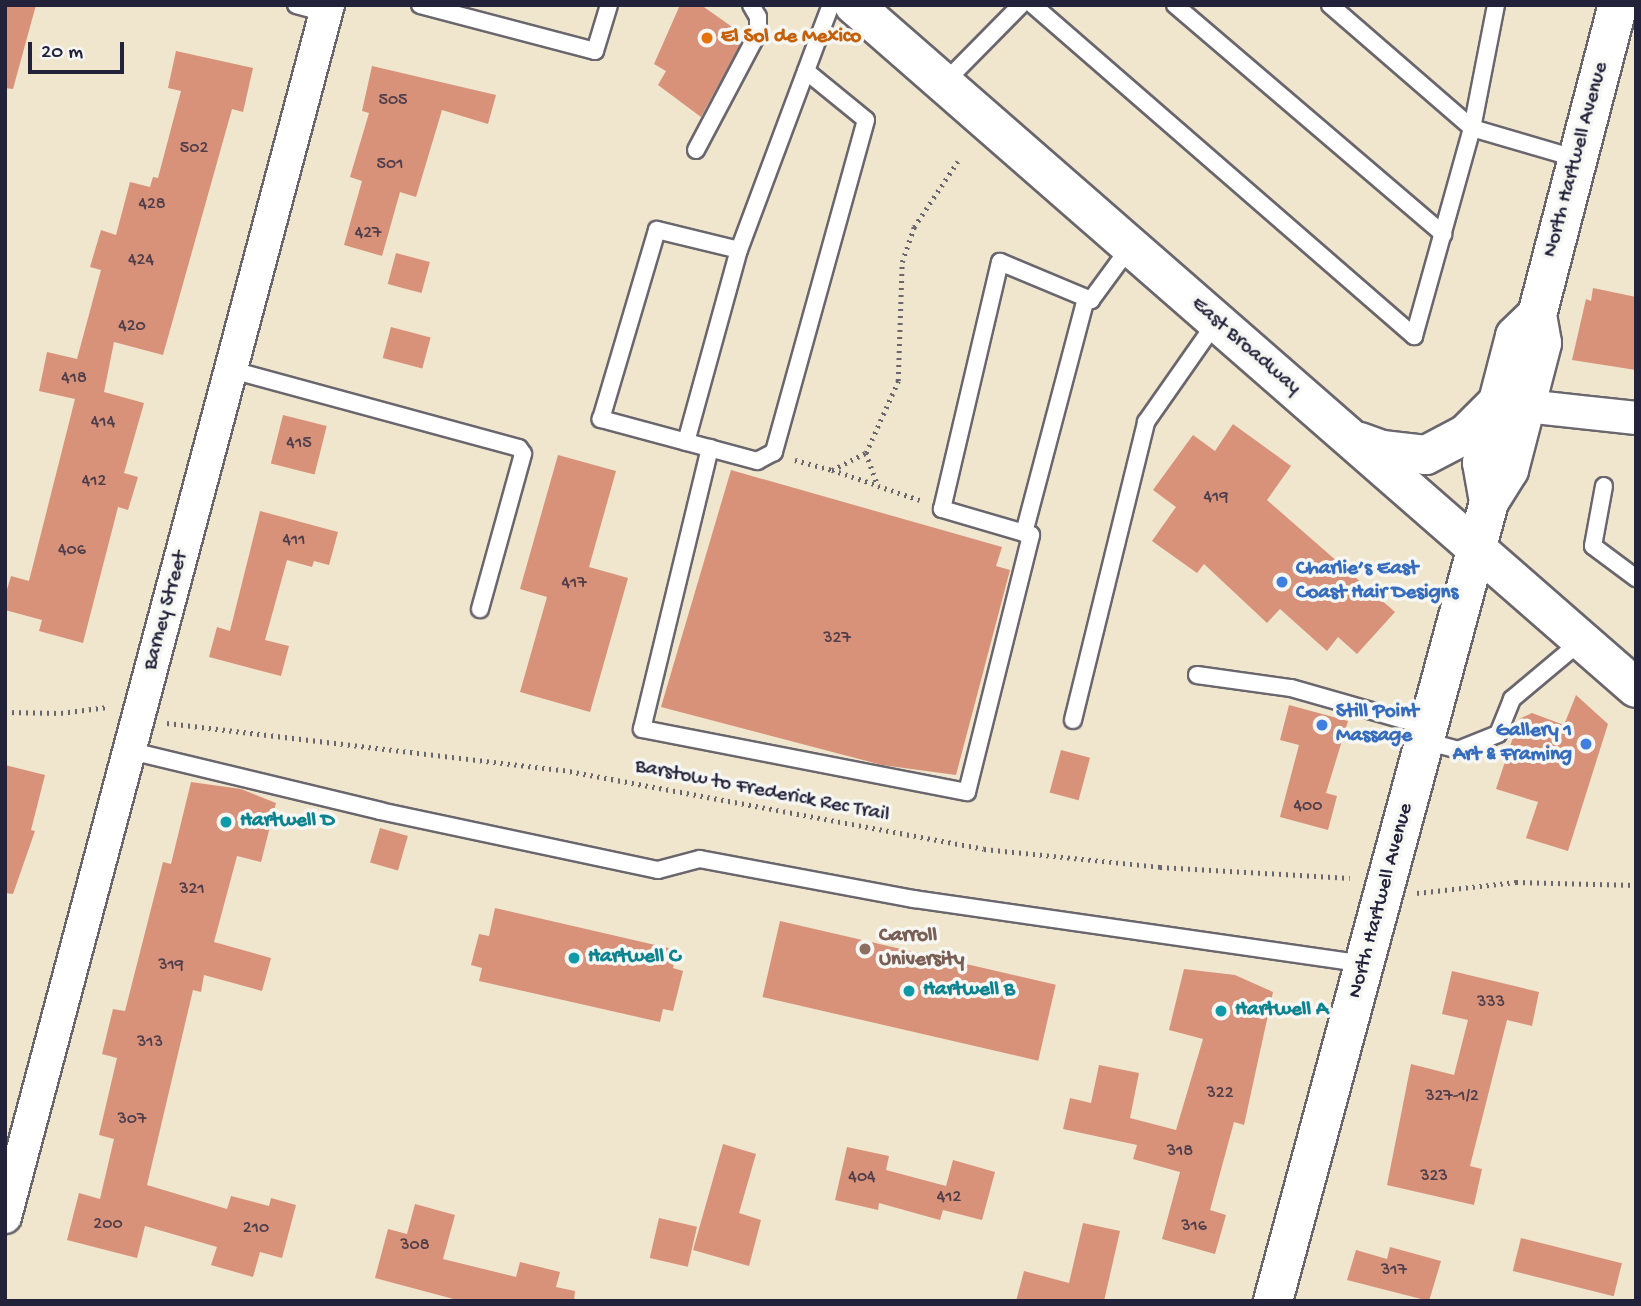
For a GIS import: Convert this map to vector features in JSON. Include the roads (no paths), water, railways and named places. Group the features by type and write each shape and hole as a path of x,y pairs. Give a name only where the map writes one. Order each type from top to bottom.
{"street":[{"name":"East Broadway","path":"854,5 1636,688"},
{"name":"North Hartwell Avenue","path":"1273,1301 1489,502 1482,463 1512,404 1516,336 1537,315 1618,5"},
{"name":"Barney Street","path":"5,1217 232,370 317,8"},
{"path":"1348,437 1382,450 1426,455 1466,434 1512,404 1636,418"}],"lane":[{"path":"419,5 595,51 609,5"},
{"path":"696,150 758,33 758,17 751,5"},
{"path":"686,442 739,250 831,5"},
{"path":"943,83 1021,5"},
{"path":"1034,5 1414,336 1472,128 1496,5"},
{"path":"1175,5 1443,234"},
{"path":"1331,5 1472,128 1578,159"},
{"path":"739,250 657,230 601,419 757,461 774,453 866,120 806,71"},
{"path":"1027,534 942,509 1000,262 1091,300 1130,247"},
{"path":"710,447 642,729 967,792 1086,298"},
{"path":"1073,720 1146,422 1216,322"},
{"path":"232,370 519,448 523,454 481,609"},
{"path":"1604,486 1594,546 1636,578"},
{"path":"1197,675 1291,688 1427,734 1458,750 1498,734 1512,699 1581,640"},
{"path":"131,751 380,811 658,870 674,869 699,859 926,901 1365,964"}],"place":[{"name":"El Sol de Mexico","path":"707,38"},
{"name":"Charlie’s East Coast Hair Designs","path":"1282,582"},
{"name":"Still Point Massage","path":"1322,725"},
{"name":"Gallery 1 Art & Framing","path":"1586,744"},
{"name":"Hartwell D","path":"226,822"},
{"name":"Carroll University","path":"865,949"},
{"name":"Hartwell C","path":"574,958"},
{"name":"Hartwell B","path":"909,991"},
{"name":"Hartwell A","path":"1221,1011"}]}
